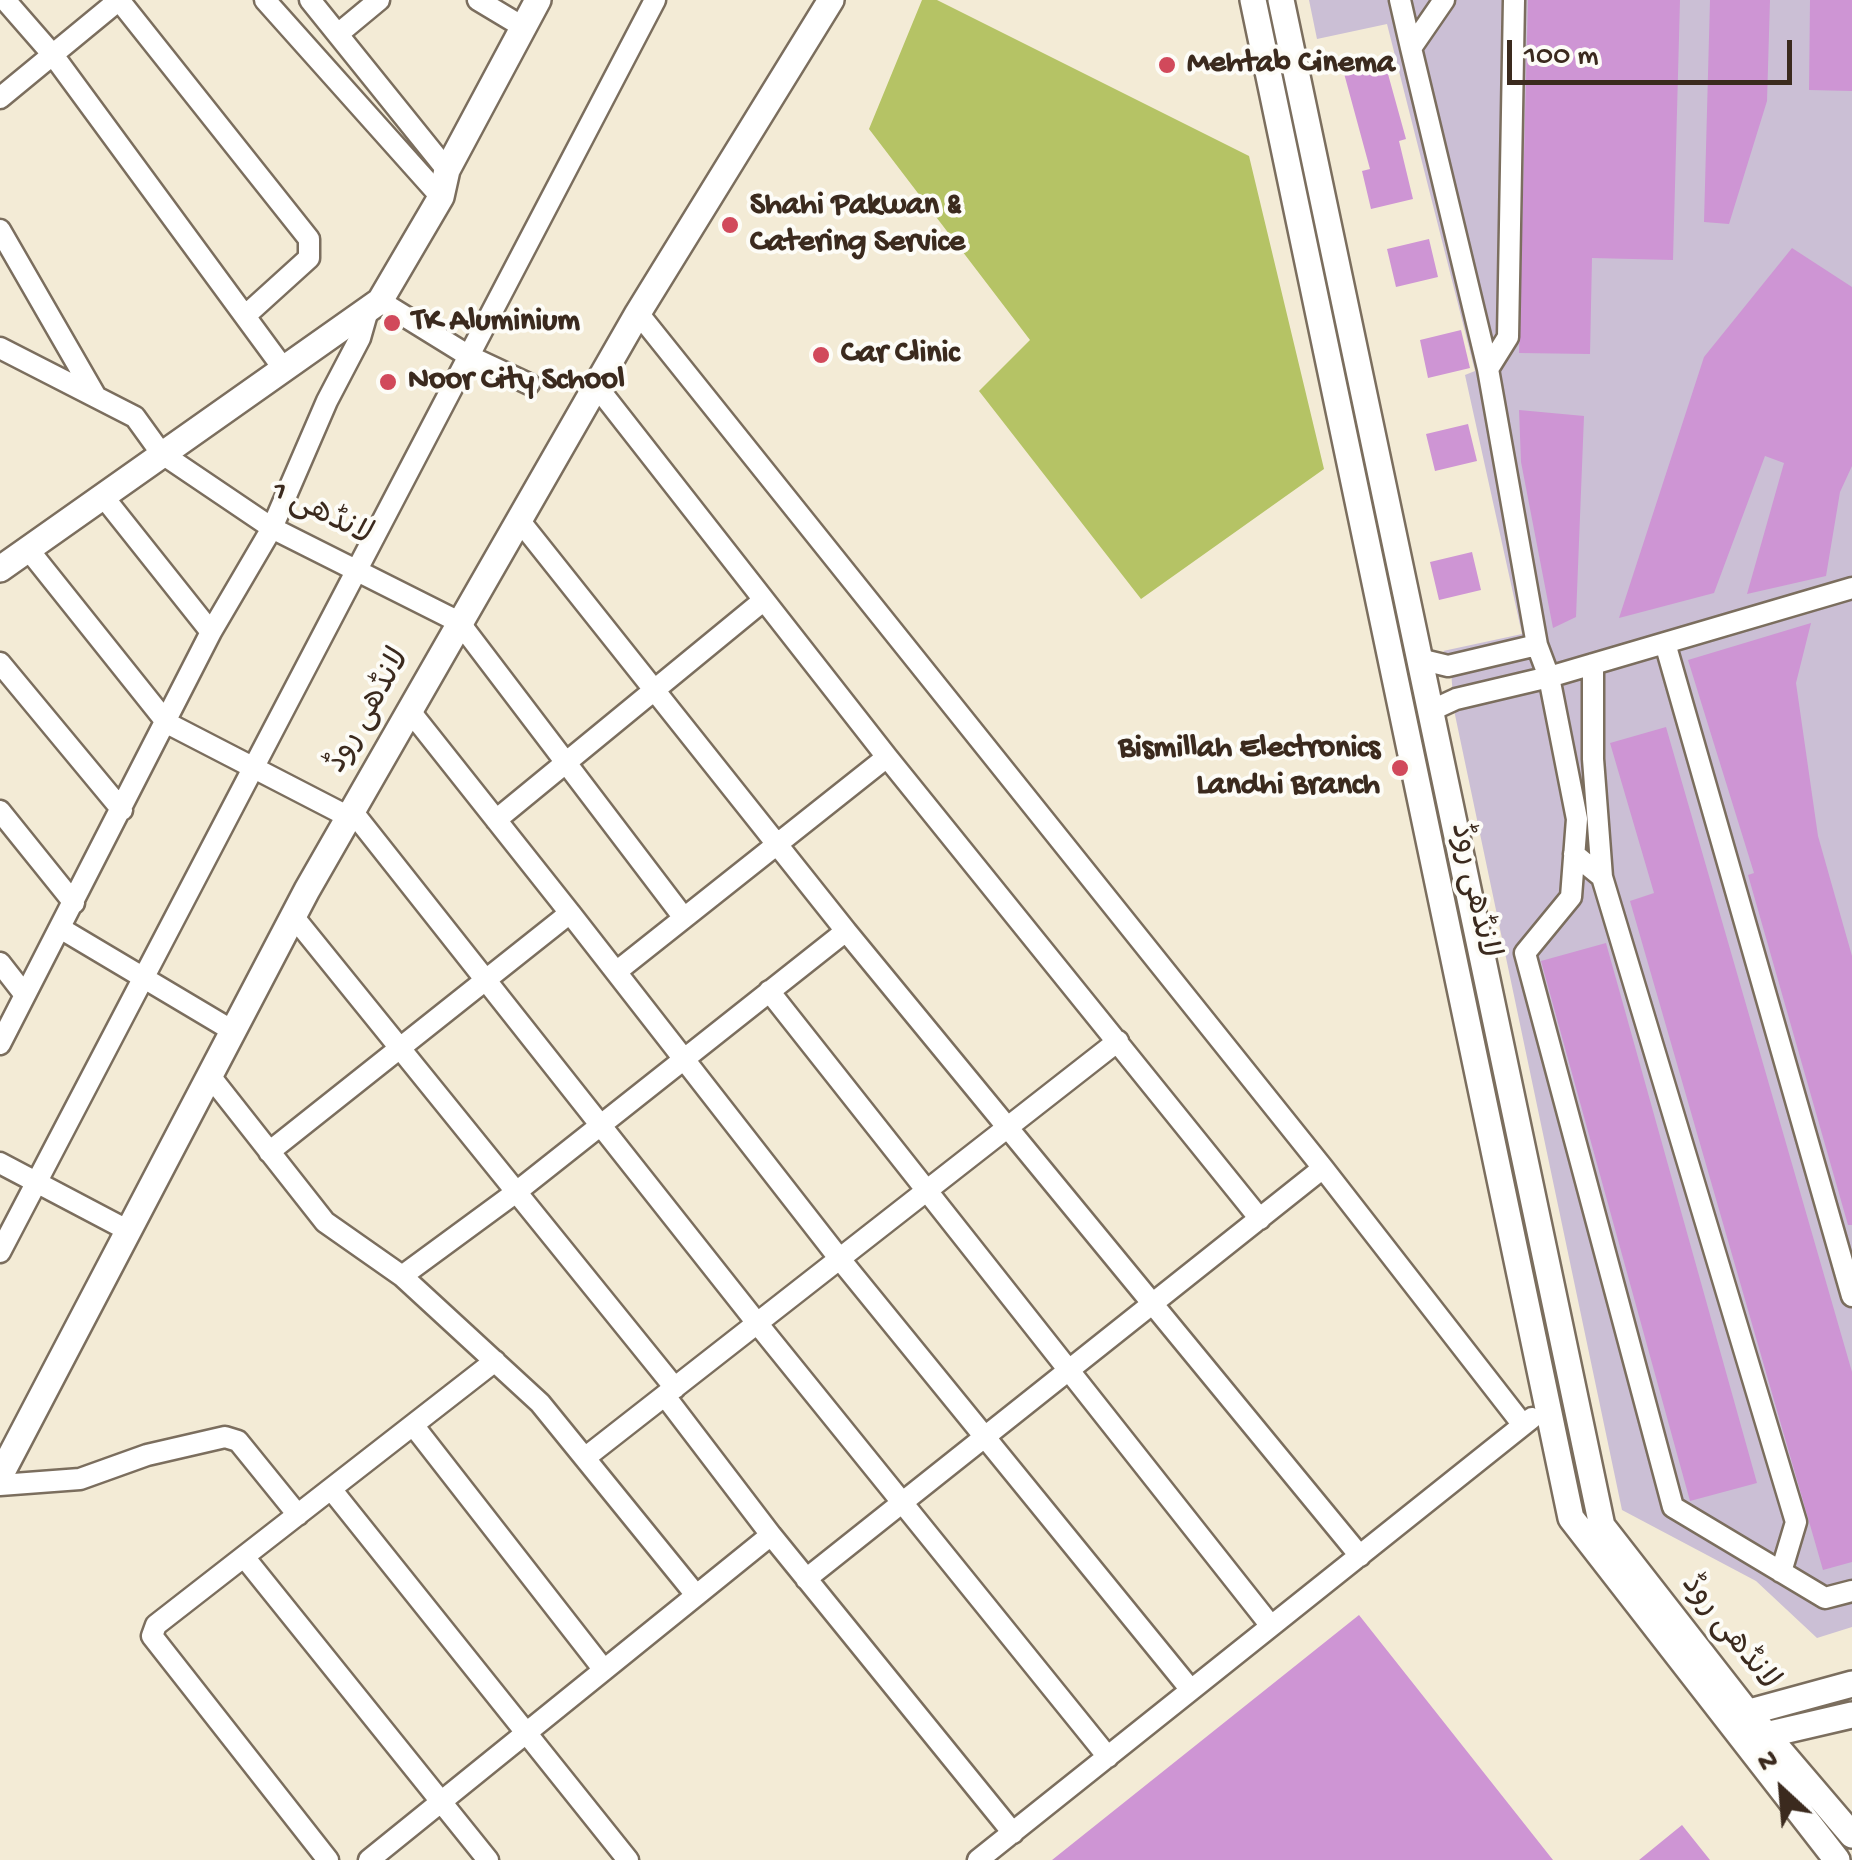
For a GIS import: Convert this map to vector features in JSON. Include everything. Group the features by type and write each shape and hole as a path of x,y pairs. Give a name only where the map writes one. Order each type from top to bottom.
{"main road":[{"path":"0,568 374,306 441,198 447,170 538,0"},
{"name":"لانڈھی روڈ","path":"0,1476 10,1434 129,1230 350,814 638,313 831,0"},
{"name":"لانڈھی روڈ","path":"1252,0 1572,1518 1754,1738"},
{"name":"لانڈھی روڈ","path":"1280,0 1602,1526 1736,1715"},
{"path":"1276,113 1292,116 1303,106"},
{"path":"1284,151 1294,138 1302,138 1312,146"},
{"path":"1391,661 1404,672 1413,670 1420,658"},
{"path":"1407,737 1416,721 1432,718"},
{"path":"1476,1066 1504,1061"},
{"path":"1736,1715 1852,1684"},
{"path":"1754,1738 1852,1715"},
{"path":"1754,1738 1852,1835"},
{"path":"1754,1738 1837,1860"}],"street":[{"path":"5,0 53,54 283,368"},
{"path":"0,98 119,0 309,239 309,258 246,316"},
{"path":"265,0 441,198"},
{"path":"310,0 447,170"},
{"path":"338,34 379,0"},
{"path":"478,0 523,27"},
{"path":"0,1252 655,0"},
{"path":"1400,0 1488,369 1537,645 1549,677 1577,819 1571,898 1525,953 1673,1507 1826,1598 1852,1590"},
{"path":"1411,48 1444,0"},
{"path":"1488,369 1508,338 1514,0"},
{"path":"0,230 94,395"},
{"path":"0,1044 211,632 272,528 327,401 374,306 529,384"},
{"path":"638,313 1323,1168 1523,1426"},
{"name":"لانڈھی 1","path":"0,348 134,417 161,453 272,528 360,568 459,622"},
{"path":"598,388 887,757 1260,1219"},
{"path":"102,494 211,632"},
{"path":"520,520 846,931 1360,1556"},
{"path":"28,548 166,723 350,814 1108,1757"},
{"path":"1432,718 1456,700 1549,677 1852,588"},
{"path":"496,820 764,600"},
{"path":"459,622 684,918"},
{"path":"1665,643 1852,1296"},
{"path":"1420,658 1448,666 1537,645"},
{"path":"0,663 122,810"},
{"path":"1593,664 1593,759 1602,877 1796,1522 1780,1572"},
{"path":"409,710 839,1258 1191,1690"},
{"path":"616,972 887,757"},
{"path":"0,811 74,902"},
{"path":"1574,854 1602,877"},
{"path":"270,1152 570,913"},
{"path":"293,916 670,1392 771,1536 1013,1832"},
{"path":"60,928 233,1031"},
{"path":"402,1276 516,1193 846,931"},
{"path":"0,964 25,995"},
{"path":"768,992 1065,1372 1271,1626"},
{"path":"586,1457 1118,1040"},
{"path":"210,1076 325,1222 402,1276 540,1402 696,1596"},
{"path":"0,1163 129,1230"},
{"path":"806,1579 1323,1168"},
{"path":"328,1860 152,1636 156,1625 494,1361"},
{"path":"978,1860 1547,1407 1575,1399"},
{"path":"412,1425 604,1670"},
{"path":"0,1486 80,1479 146,1455 225,1437 238,1441 298,1515"},
{"path":"331,1489 628,1860"},
{"path":"369,1860 771,1536"},
{"path":"245,1558 488,1860"}],"shaded area":[{"path":"1309,0 1852,0 1852,1627 1817,1638 1756,1581 1622,1510 1454,710 1450,657 1443,651 1522,634 1465,375 1475,371 1387,24 1317,39"}],"green space":[{"path":"922,0 937,0 1249,156 1324,469 1141,599 979,391 1030,340 869,129"}],"building":[{"path":"1528,0 1680,0 1673,260 1592,258 1590,354 1519,353"},
{"path":"1710,0 1770,0 1767,101 1729,224 1704,222"},
{"path":"1810,0 1852,0 1852,91 1809,90"},
{"path":"1383,56 1406,139 1399,141 1413,199 1371,209 1362,171 1370,169 1342,66"},
{"path":"1429,239 1438,277 1396,287 1387,249"},
{"path":"1792,248 1852,287 1852,466 1840,492 1826,576 1747,594 1784,463 1765,456 1714,593 1619,618 1704,357"},
{"path":"1461,330 1470,368 1428,378 1420,340"},
{"path":"1519,410 1584,416 1576,617 1553,628 1521,462"},
{"path":"1468,424 1477,461 1435,471 1426,434"},
{"path":"1472,552 1481,590 1439,600 1430,562"},
{"path":"1811,623 1796,683 1818,836 1852,956 1852,1225 1848,1225 1748,875 1754,873 1688,660"},
{"path":"1666,727 1852,1372 1852,1562 1823,1570 1630,901 1654,893 1610,743"},
{"path":"1606,943 1757,1483 1690,1501 1541,961"},
{"path":"1359,1615 1553,1860 1052,1860"},
{"path":"1682,1825 1710,1860 1639,1860"}],"place":[{"name":"Mehtab Cinema","path":"1167,65"},
{"name":"Shahi Pakwan & Catering Service","path":"730,225"},
{"name":"TK Aluminium","path":"392,323"},
{"name":"Car Clinic","path":"821,355"},
{"name":"Noor City School","path":"388,382"},
{"name":"Bismillah Electronics Landhi Branch","path":"1400,768"}]}
